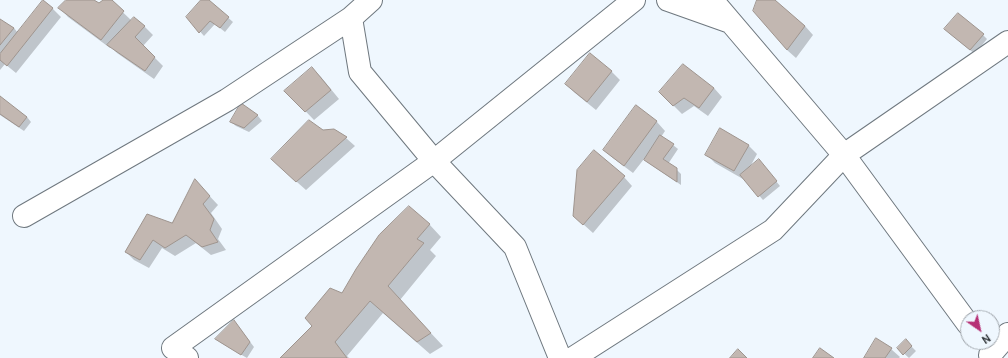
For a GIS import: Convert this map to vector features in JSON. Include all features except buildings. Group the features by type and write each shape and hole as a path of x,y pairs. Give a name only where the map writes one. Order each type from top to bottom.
{"street":[{"path":"24,216 227,100 350,18 371,0"},
{"path":"187,358 173,348 434,161 634,0"},
{"path":"668,0 732,23"},
{"path":"712,0 844,155 960,313"},
{"path":"350,18 360,72 434,161 516,247 560,358"},
{"path":"573,358 773,230 844,155 1008,42"},
{"path":"988,352 1008,334"}]}
